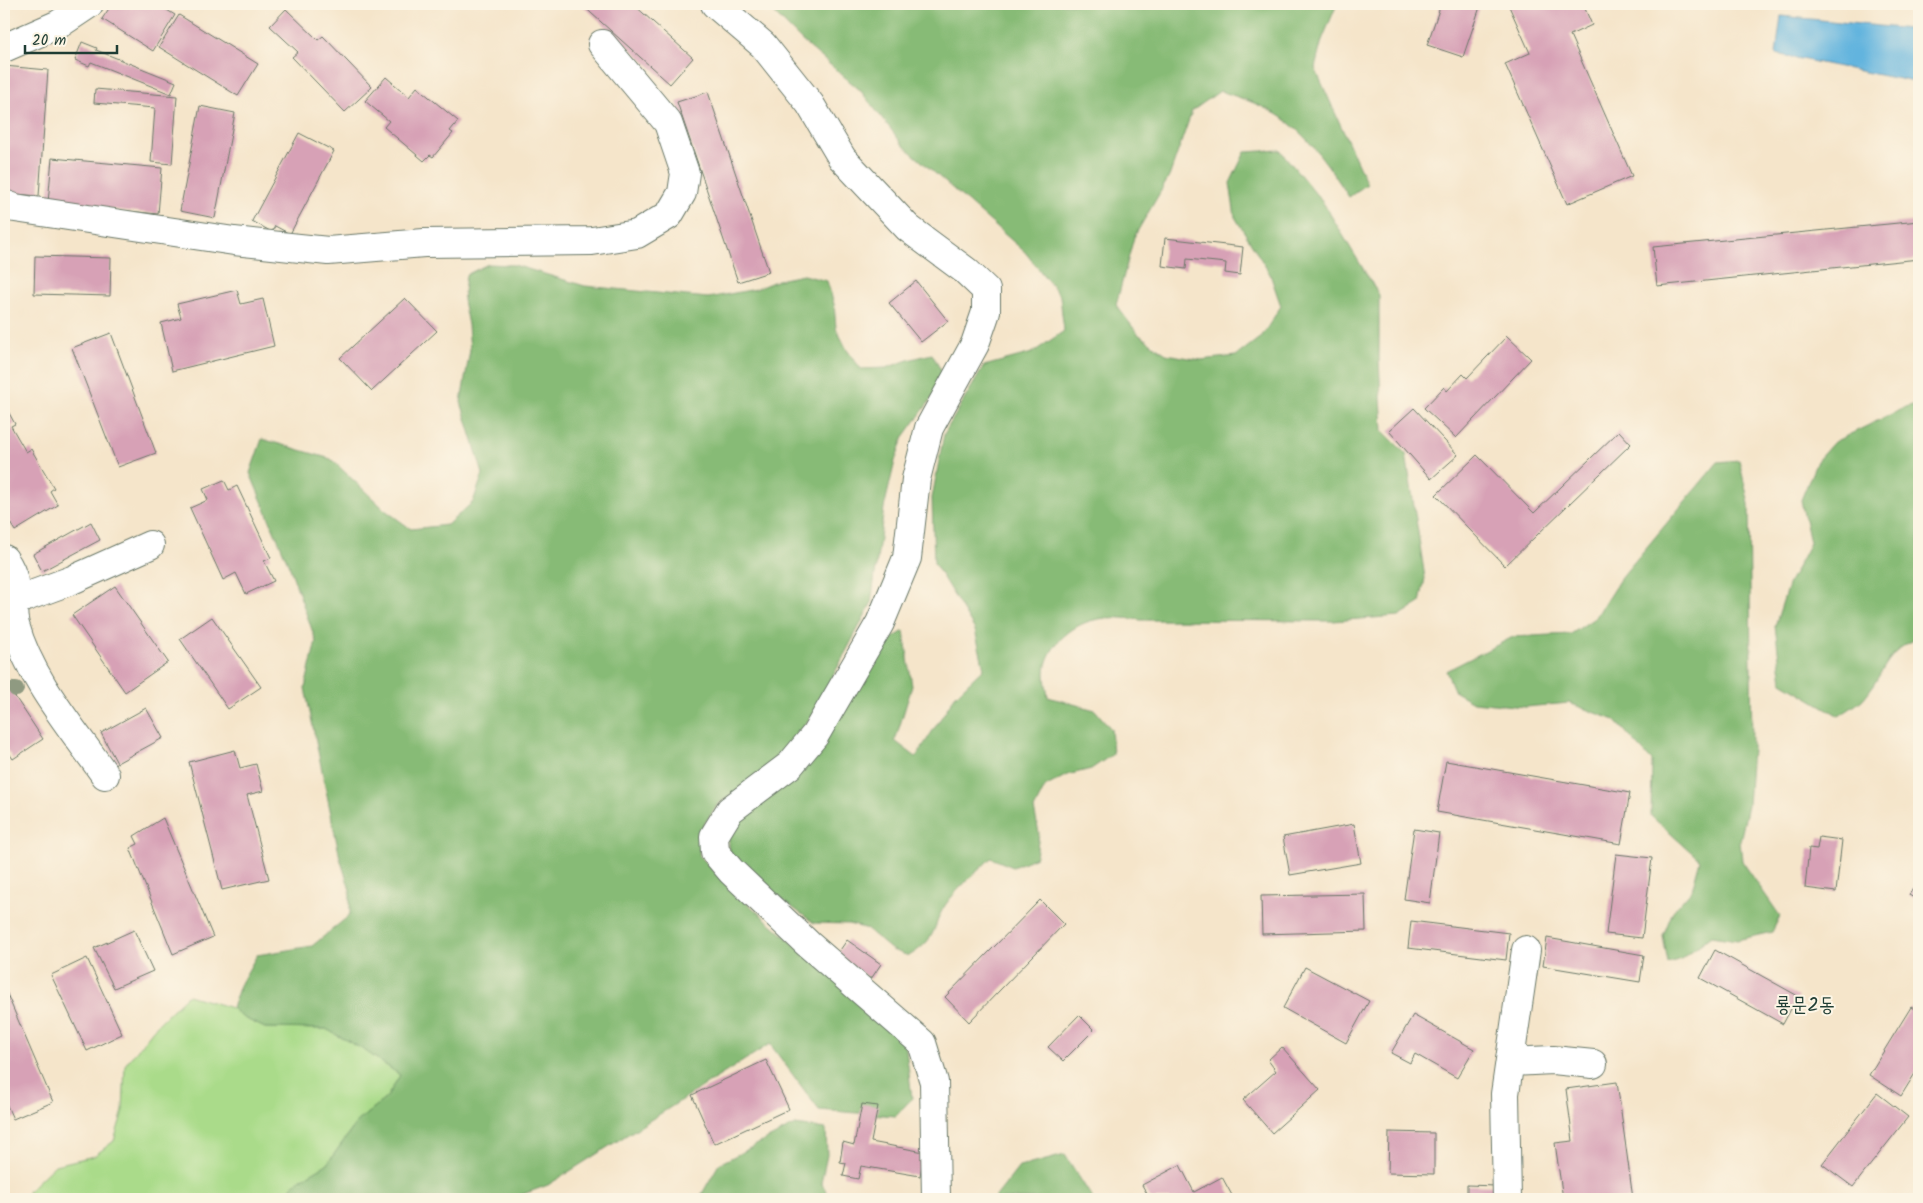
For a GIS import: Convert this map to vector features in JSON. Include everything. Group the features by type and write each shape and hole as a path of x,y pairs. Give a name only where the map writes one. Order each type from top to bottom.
{"street":[{"path":"4,48 60,24 90,4"},
{"path":"715,4 763,46 810,104 842,158 908,228 966,271 986,290 986,312 975,344 928,428 916,479 907,558 880,623 815,735 790,765 730,810 714,836 715,852 731,871 808,944 922,1043 934,1082 936,1199"},
{"path":"4,204 15,208 234,241 328,251 424,243 592,241 637,234 669,215 682,192 685,173 668,123 602,44"},
{"path":"15,601 72,580 150,545"},
{"path":"4,559 16,582 15,623 39,681 105,775"},
{"path":"1507,1199 1505,1094 1526,950"},
{"path":"1510,1062 1553,1060 1592,1064"}],"green space":[{"path":"765,4 1337,4 1322,40 1315,68 1367,184 1349,197 1320,155 1294,127 1277,114 1261,106 1220,91 1192,111 1169,177 1134,237 1116,305 1138,334 1166,354 1201,360 1236,356 1262,336 1281,306 1270,274 1235,217 1230,183 1245,152 1280,150 1324,204 1379,295 1379,361 1383,431 1406,454 1425,578 1420,603 1399,616 1333,621 1141,620 1106,618 1094,620 1076,627 1060,640 1049,656 1045,677 1048,697 1095,710 1111,729 1113,754 1091,769 1067,775 1045,787 1034,809 1039,833 1036,857 1013,867 991,858 949,900 939,916 931,936 919,949 909,956 892,950 865,928 848,924 814,923 742,871 730,852 728,837 740,814 824,740 886,642 904,631 912,686 895,741 916,757 955,696 984,668 975,630 934,563 932,498 944,434 984,366 1032,353 1064,331 1060,296 1025,252 904,146 860,90 801,40"},
{"path":"488,264 514,265 585,286 708,298 756,289 778,280 803,275 827,281 834,304 836,328 847,350 861,369 886,368 932,354 944,376 932,398 903,438 895,461 884,508 871,604 812,716 783,752 752,780 718,804 701,829 699,855 730,888 905,1041 912,1098 896,1116 819,1110 770,1044 548,1185 510,1199 288,1199 293,1184 327,1164 358,1121 387,1097 400,1075 364,1050 326,1029 265,1028 242,1017 232,1008 240,985 257,955 312,946 350,915 350,890 340,858 305,688 316,641 290,568 250,473 262,439 331,459 385,510 411,529 447,525 473,502 483,474 461,402 470,350 463,300 466,275"},
{"path":"1919,404 1919,638 1907,643 1898,650 1891,657 1862,700 1839,716 1782,682 1775,626 1788,585 1810,543 1801,500 1817,461 1834,442 1908,406"},
{"path":"1739,460 1749,504 1752,749 1748,805 1740,841 1742,861 1780,916 1772,932 1737,940 1711,936 1681,959 1668,963 1663,936 1673,911 1692,890 1700,860 1651,816 1652,761 1615,720 1569,703 1525,707 1473,702 1455,692 1446,671 1513,637 1571,634 1596,617 1620,579 1718,462"},
{"path":"188,995 232,1008 242,1017 265,1028 326,1029 364,1050 400,1075 387,1097 358,1121 327,1164 293,1184 288,1199 28,1199 28,1191 55,1165 94,1156 114,1141 123,1111 125,1065 158,1024"},
{"path":"795,1125 826,1129 827,1155 821,1183 832,1199 699,1199 719,1164"},
{"path":"1065,1155 1093,1199 994,1199 1019,1167"}],"water":[{"path":"1781,16 1919,30 1919,83 1776,54"}],"building":[{"path":"112,4 157,4 175,15 153,51 102,19"},
{"path":"581,4 633,4 693,58 670,84"},
{"path":"1441,4 1481,4 1463,57 1427,45"},
{"path":"1508,4 1583,4 1592,25 1570,35 1632,176 1567,204 1505,64 1530,53"},
{"path":"286,9 318,40 323,36 372,87 345,112 292,57 298,52 270,26"},
{"path":"179,15 258,64 238,96 159,47"},
{"path":"82,42 97,48 96,50 176,82 171,94 91,62 89,66 75,60"},
{"path":"4,66 48,70 39,196 4,193"},
{"path":"386,77 409,97 417,87 458,121 450,131 453,133 433,157 430,155 424,161 384,127 389,121 365,101"},
{"path":"95,89 177,96 172,164 151,162 155,108 94,103"},
{"path":"708,92 769,272 738,282 677,102"},
{"path":"200,106 235,113 215,218 180,211"},
{"path":"299,133 334,151 290,234 275,226 272,232 252,221"},
{"path":"52,158 162,168 158,214 48,203"},
{"path":"1919,221 1919,259 1657,286 1653,247"},
{"path":"1165,238 1243,247 1240,275 1225,273 1226,263 1187,259 1186,269 1162,266"},
{"path":"35,256 111,258 110,296 34,294"},
{"path":"916,281 948,321 921,342 889,303"},
{"path":"237,290 241,304 263,299 274,346 172,371 161,323 181,318 177,304"},
{"path":"405,298 437,331 372,391 340,358"},
{"path":"111,333 156,453 118,467 72,348"},
{"path":"1507,336 1531,359 1456,438 1424,408 1444,387 1447,391 1463,374 1467,378"},
{"path":"4,404 15,424 11,426 26,452 31,449 54,488 50,491 58,505 15,531 4,513"},
{"path":"1414,408 1458,455 1431,479 1389,431"},
{"path":"1619,431 1631,444 1505,566 1436,495 1477,455 1534,513"},
{"path":"224,480 229,490 237,486 271,558 264,561 274,581 246,594 236,573 223,580 190,508 208,500 203,489"},
{"path":"91,522 100,540 42,571 33,554"},
{"path":"115,586 168,662 125,692 72,615"},
{"path":"212,617 261,687 228,709 180,639"},
{"path":"4,680 43,739 13,759 4,746"},
{"path":"146,708 163,738 117,763 101,733"},
{"path":"235,750 240,768 256,764 263,791 247,795 269,879 222,890 189,762"},
{"path":"1446,761 1630,793 1621,844 1437,812"},
{"path":"163,818 213,937 173,954 130,848 138,844 134,836"},
{"path":"1354,824 1361,863 1290,875 1283,837"},
{"path":"1414,829 1439,833 1430,903 1404,899"},
{"path":"1819,837 1842,840 1836,892 1805,888 1809,848 1817,849"},
{"path":"1616,854 1652,858 1642,938 1606,934"},
{"path":"1919,879 1919,901 1909,895"},
{"path":"1365,894 1366,931 1262,934 1261,896"},
{"path":"1040,900 1064,924 969,1022 945,997"},
{"path":"1411,921 1509,933 1506,960 1408,948"},
{"path":"134,930 153,971 114,988 94,948"},
{"path":"1547,938 1644,955 1640,982 1543,966"},
{"path":"847,940 881,964 871,979 836,956"},
{"path":"1715,950 1798,996 1783,1024 1700,978"},
{"path":"87,958 122,1034 87,1051 51,975"},
{"path":"1305,967 1369,1001 1346,1043 1283,1008"},
{"path":"4,987 53,1102 13,1119 4,1099"},
{"path":"1911,1007 1919,1012 1919,1067 1901,1096 1869,1075"},
{"path":"1079,1015 1094,1030 1063,1061 1048,1047"},
{"path":"1413,1015 1474,1049 1457,1078 1415,1054 1410,1063 1391,1053"},
{"path":"1282,1047 1320,1090 1272,1133 1243,1100 1276,1071 1268,1060"},
{"path":"766,1060 789,1109 714,1144 692,1095"},
{"path":"1617,1082 1633,1199 1563,1199 1555,1143 1573,1141 1566,1089"},
{"path":"1877,1093 1908,1117 1853,1187 1822,1164"},
{"path":"862,1104 878,1106 871,1142 924,1152 920,1176 861,1166 858,1179 843,1176 846,1163 840,1162 843,1142 854,1145"},
{"path":"1389,1132 1434,1133 1434,1174 1388,1173"},
{"path":"1180,1165 1194,1192 1222,1177 1234,1199 1150,1199 1142,1185"},
{"path":"1467,1185 1496,1186 1495,1199 1467,1199"}],"district":[{"name":"룡문2동","path":"1805,1004"}]}
